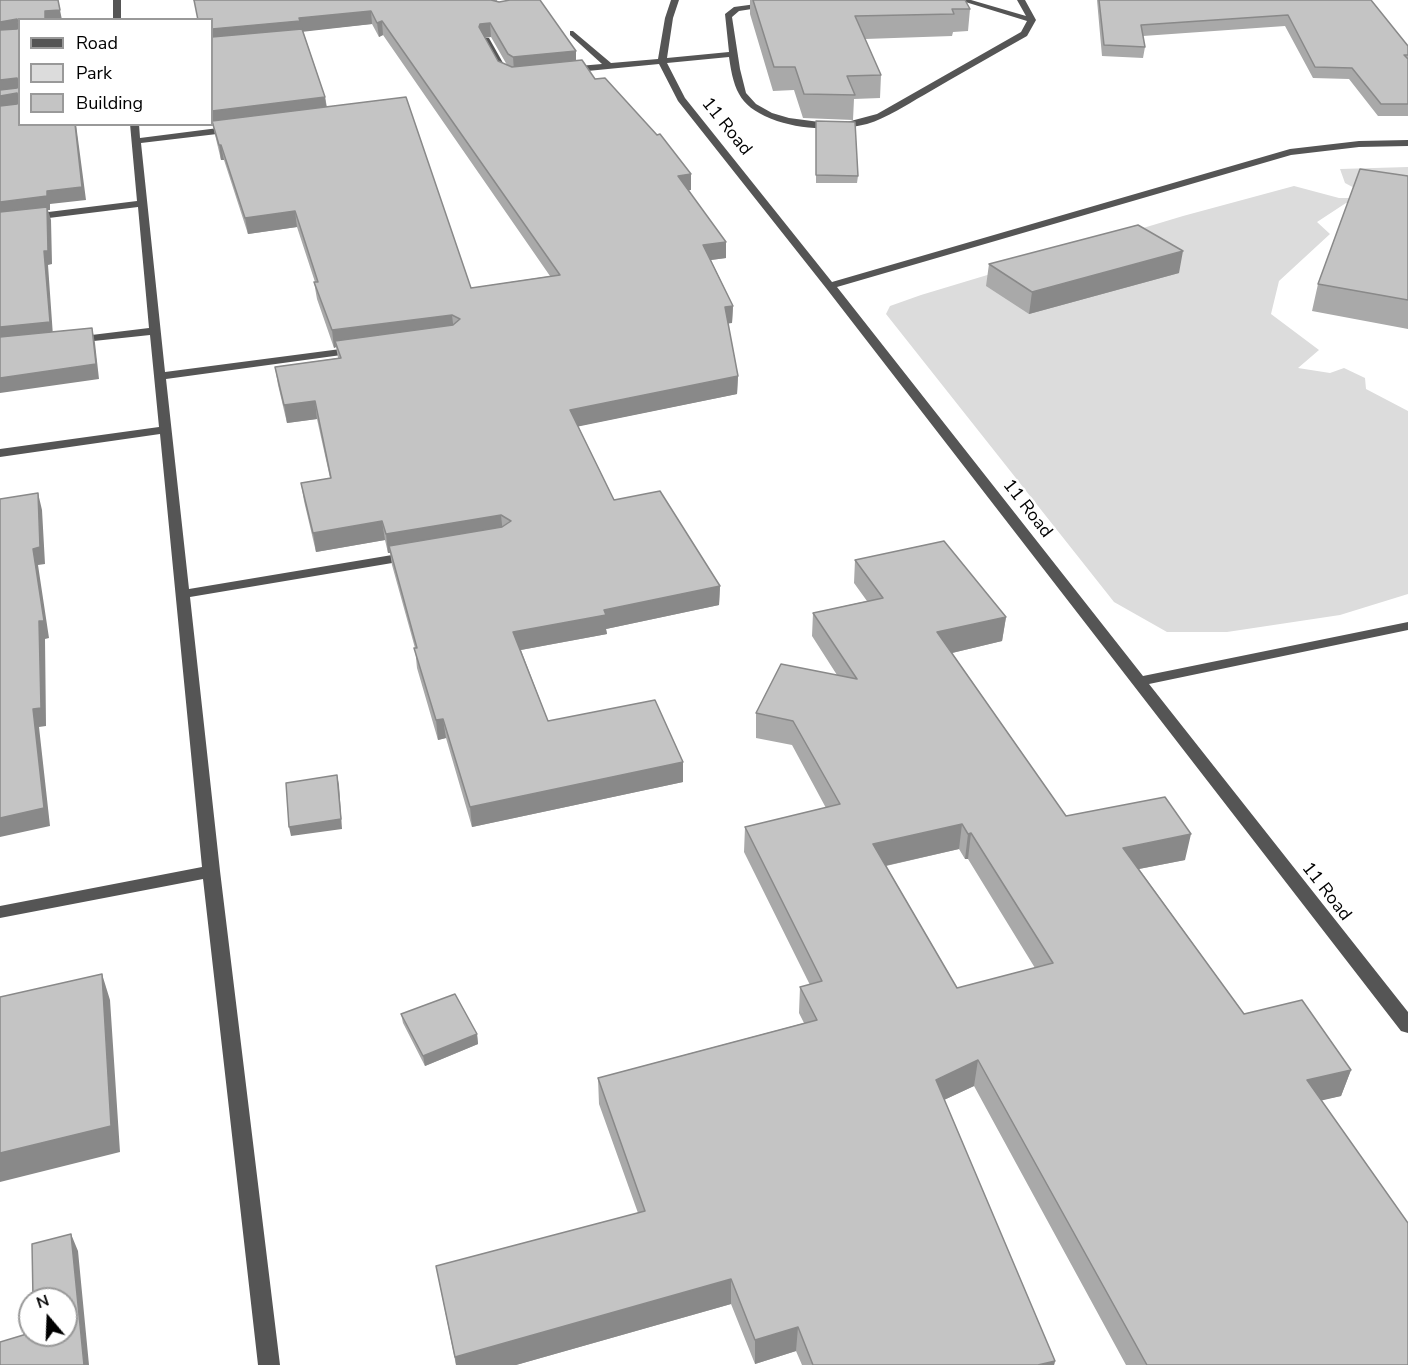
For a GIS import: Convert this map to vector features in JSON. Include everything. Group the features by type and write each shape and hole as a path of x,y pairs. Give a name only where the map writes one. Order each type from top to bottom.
{"street":[{"path":"117,0 117,18"},
{"path":"662,61 669,18 675,0"},
{"path":"963,0 1032,20"},
{"path":"1021,0 1032,20"},
{"path":"782,3 737,9 728,16 740,92 752,106 778,117 812,126 866,123 1024,34 1032,20"},
{"path":"573,33 609,66"},
{"path":"486,40 504,72 513,76 524,75"},
{"path":"556,72 734,54"},
{"name":"11 Road","path":"662,61 681,99 830,286 1408,1026"},
{"path":"134,126 211,871 269,1365"},
{"path":"136,141 239,128"},
{"path":"830,286 1290,152 1359,144 1408,143"},
{"path":"0,220 142,203"},
{"path":"60,341 155,332"},
{"path":"159,376 371,348"},
{"path":"0,453 165,430"},
{"path":"182,594 423,554"},
{"path":"1138,682 1408,626"},
{"path":"0,912 211,871"}],"green space":[{"path":"1408,167 1408,199 1346,203 1317,222 1330,234 1279,281 1271,314 1319,350 1298,368 1330,373 1344,368 1365,378 1366,389 1408,411 1408,594 1340,615 1227,632 1167,632 1114,602 886,314 890,306 921,295 1183,216 1294,186 1339,198 1366,198 1360,191 1345,183 1340,169"}],"building":[{"path":"0,0 58,0 60,10 45,11 45,18 18,18 18,22 17,19 0,22"},
{"path":"194,0 491,0 499,2 540,0 576,51 513,57 508,54 490,23 480,24 479,27 498,61 512,67 582,60 595,79 605,78 657,135 660,134 691,174 678,176 726,242 703,245 733,306 725,307 738,376 570,410 614,500 660,491 720,586 604,610 606,615 513,632 548,721 655,700 683,762 470,807 443,719 436,720 414,648 417,648 389,546 502,527 511,521 501,515 386,534 382,521 313,533 301,483 331,478 315,401 284,405 275,367 341,358 335,341 453,325 460,319 452,315 332,330 314,282 318,282 295,211 245,218 221,145 219,145 213,121 406,97 471,288 560,275 382,21 377,23 371,11 299,18 300,21 213,29 213,18 198,18"},
{"path":"753,0 965,0 970,9 952,9 954,14 855,16 881,75 847,76 855,95 804,94 795,67 774,67"},
{"path":"1099,0 1371,0 1408,46 1408,55 1404,55 1408,59 1408,104 1381,104 1352,68 1315,67 1288,15 1141,25 1145,47 1104,45"},
{"path":"18,28 18,82 17,78 0,80 0,30"},
{"path":"302,29 325,97 213,111 213,37"},
{"path":"17,88 18,98 17,93 0,96 0,90"},
{"path":"17,104 18,126 75,126 82,187 47,191 47,196 0,202 0,106"},
{"path":"816,121 855,122 858,176 816,175"},
{"path":"1360,169 1408,176 1408,300 1318,284"},
{"path":"47,207 48,251 44,251 50,322 0,327 0,212"},
{"path":"1138,225 1183,251 1032,292 989,264"},
{"path":"92,328 96,364 0,378 0,337"},
{"path":"38,493 40,547 33,549 44,621 39,621 41,708 33,709 44,808 0,818 0,499"},
{"path":"944,541 1006,617 937,632 1066,816 1165,797 1191,834 1123,848 1244,1014 1302,1000 1351,1070 1307,1080 1408,1223 1408,1365 1147,1365 978,1060 936,1080 1055,1361 1038,1365 813,1365 798,1327 755,1340 731,1279 455,1357 436,1266 645,1211 598,1078 817,1020 800,987 822,981 745,827 840,804 793,721 756,713 781,664 857,679 813,613 883,598 855,560","holes":["962,824 968,834 971,833 1053,963 957,988 873,844"]},
{"path":"337,775 341,819 289,827 286,783"},
{"path":"102,974 111,1126 0,1153 0,997"},
{"path":"455,994 477,1034 423,1056 401,1014"},
{"path":"71,1234 76,1287 33,1287 32,1244"},
{"path":"78,1305 84,1365 0,1365 0,1342 18,1337 18,1347 78,1347"}]}
